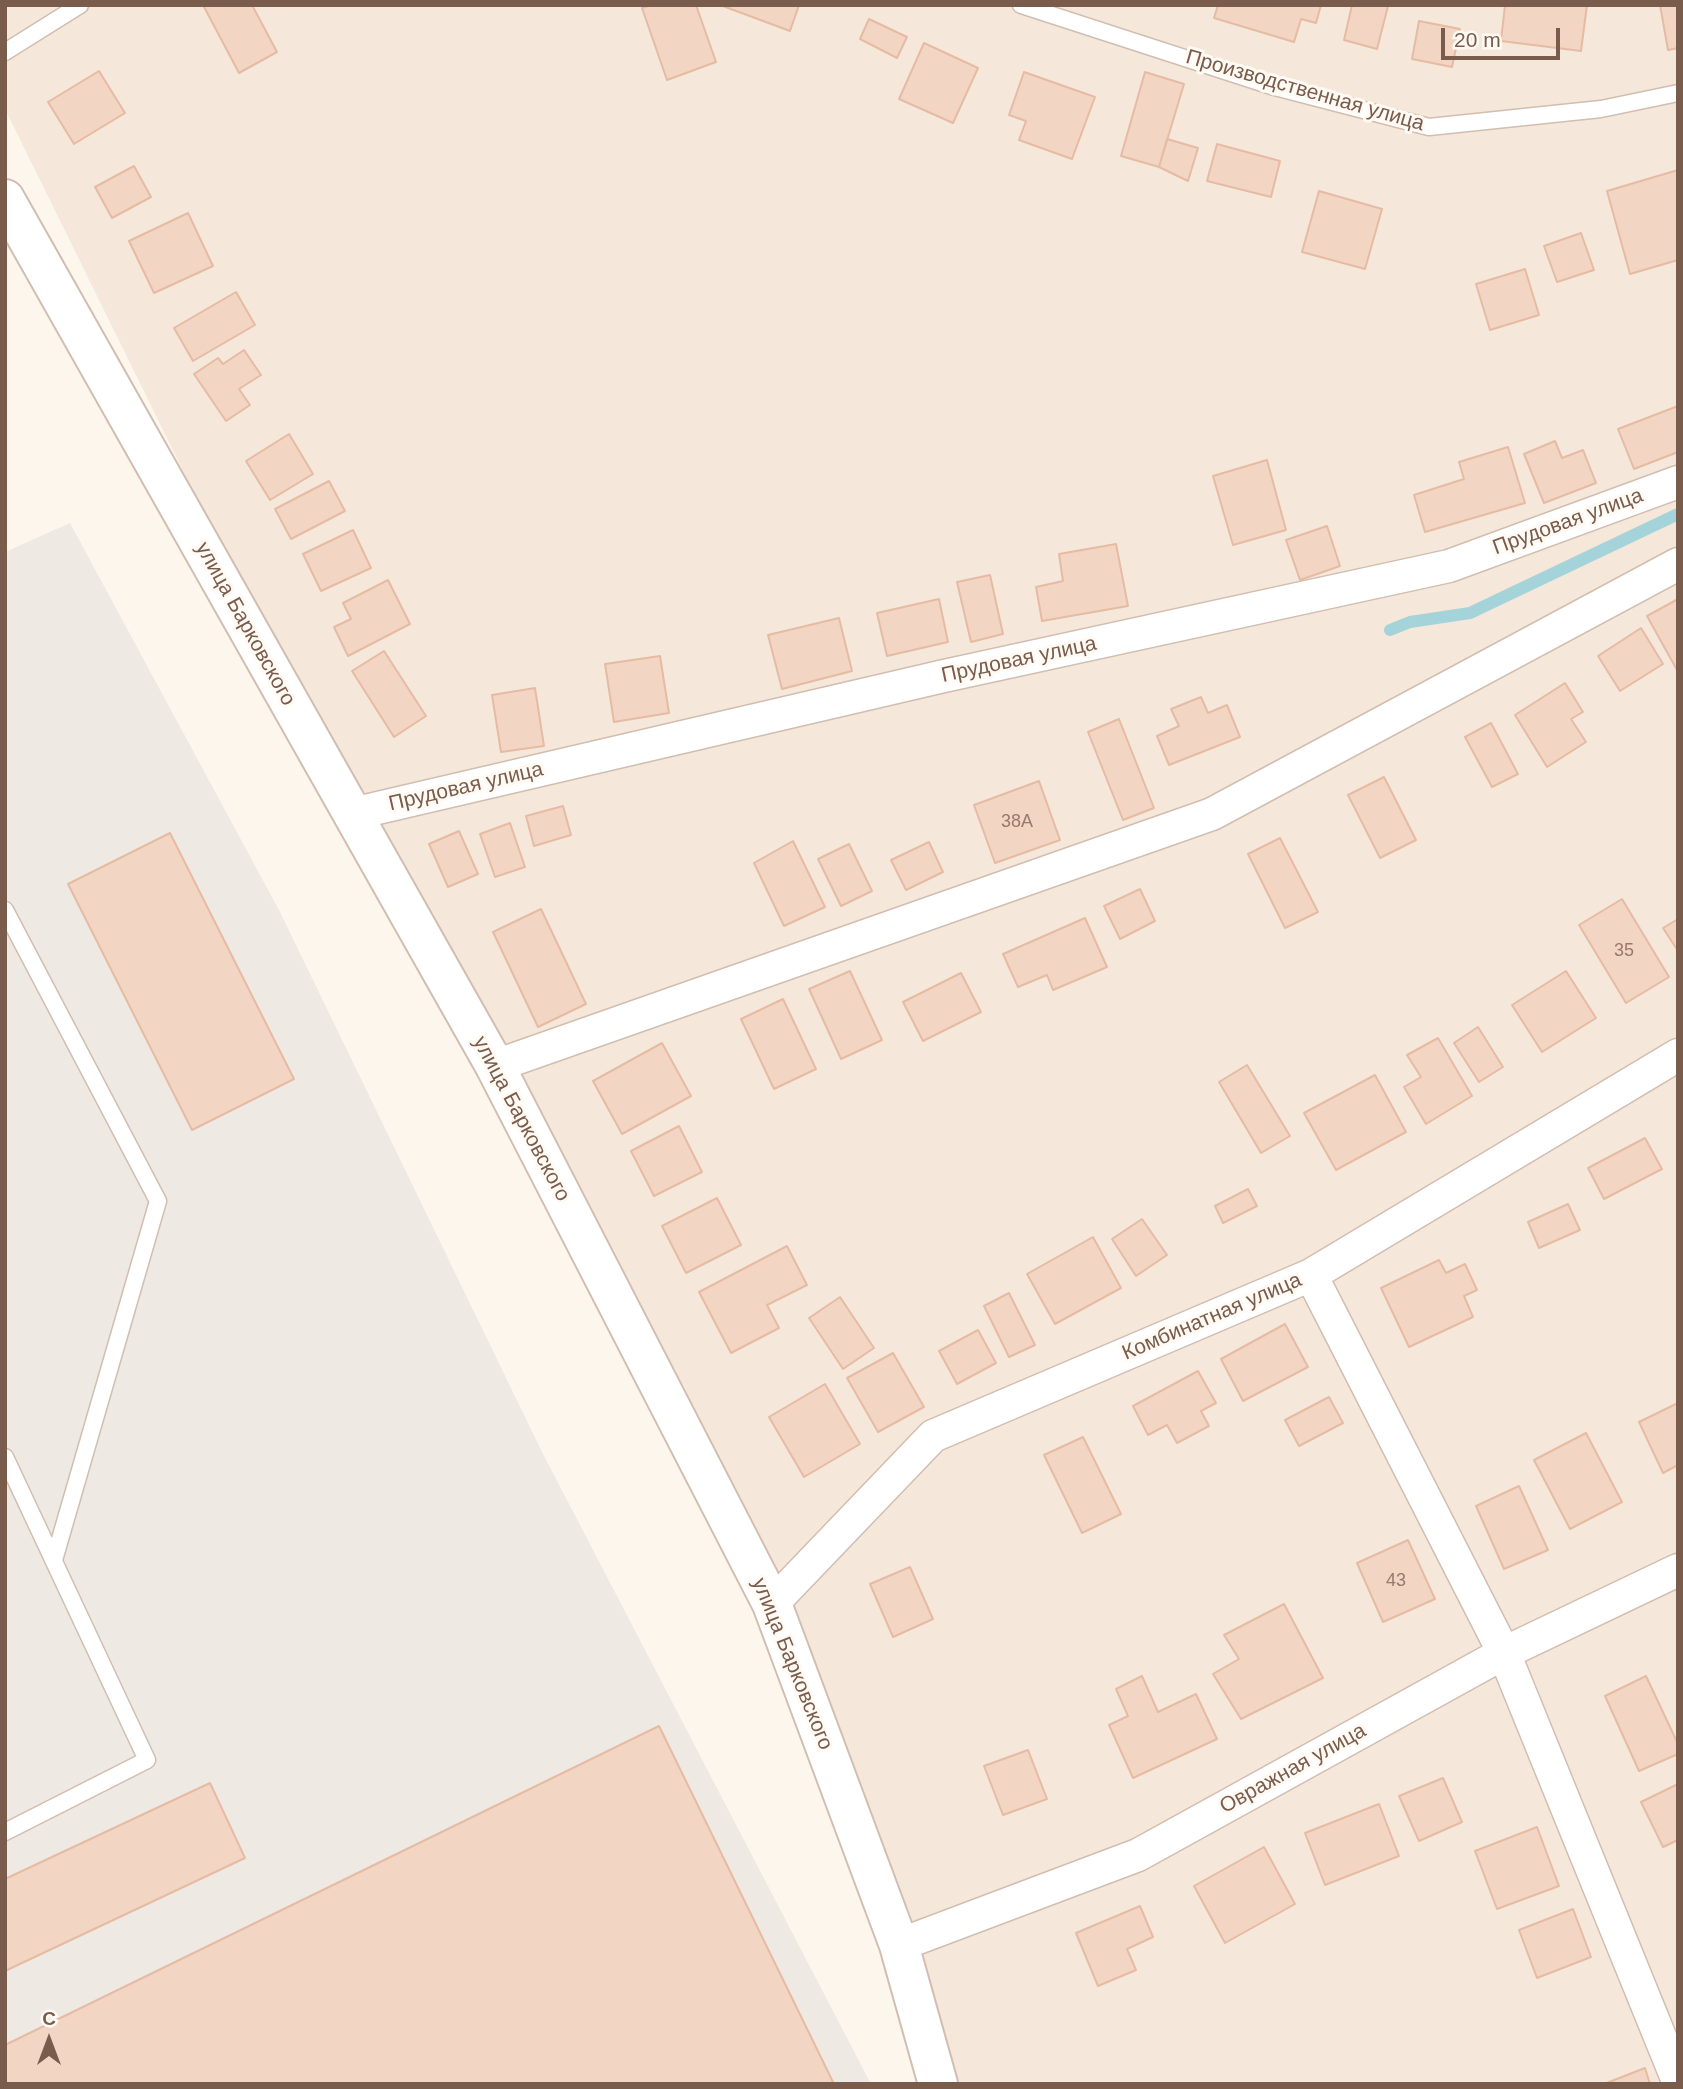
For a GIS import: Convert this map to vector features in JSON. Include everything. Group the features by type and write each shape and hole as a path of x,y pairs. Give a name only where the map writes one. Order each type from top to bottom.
{"street":[{"name":"улица Барковского","path":"5,200 495,1066 772,1604 899,1945 938,2084"},
{"name":"Прудовая улица","path":"352,814 944,676 1449,566 1678,482"},
{"path":"495,1066 1212,814 1678,564"},
{"name":"Комбинатная улица","path":"772,1604 933,1436 1311,1275 1678,1055"},
{"path":"1311,1275 1504,1653 1678,2081"},
{"name":"Овражная улица","path":"899,1945 1138,1854 1504,1653 1678,1570"}],"lane":[{"path":"5,52 80,5"},
{"name":"Производственная улица","path":"1021,5 1271,86 1429,127 1601,109 1678,93"},
{"path":"5,910 158,1201 54,1560"},
{"path":"5,1457 148,1760 5,1832"}],"shaded area":[{"path":"5,5 1678,5 1678,2084 938,2084 772,1604 352,814 5,109"},
{"path":"70,523 280,912 542,1452 871,2084 5,2084 5,552"}],"building":[{"path":"203,5 252,5 277,52 239,73"},
{"path":"651,5 696,5 716,62 667,80 642,8"},
{"path":"720,5 799,5 790,31"},
{"path":"1218,5 1321,5 1316,23 1301,19 1294,42 1214,18"},
{"path":"1352,5 1388,6 1377,49 1344,40"},
{"path":"1505,5 1587,5 1581,51 1501,41"},
{"path":"1660,5 1678,5 1678,48 1668,50"},
{"path":"869,19 907,37 897,58 860,39"},
{"path":"1419,21 1460,29 1452,67 1412,59"},
{"path":"924,43 978,68 953,123 899,99"},
{"path":"99,71 125,113 74,144 48,102"},
{"path":"1024,72 1095,97 1072,159 1019,140 1026,121 1009,115"},
{"path":"1145,72 1184,84 1159,167 1121,156"},
{"path":"1167,139 1198,148 1188,181 1159,167"},
{"path":"1217,144 1280,161 1271,197 1207,181"},
{"path":"134,166 151,197 112,218 95,187"},
{"path":"1678,170 1678,260 1630,274 1607,191"},
{"path":"1319,191 1382,209 1365,269 1302,252"},
{"path":"188,213 213,266 154,293 129,241"},
{"path":"1581,233 1594,270 1557,282 1544,246"},
{"path":"1525,269 1539,315 1490,330 1476,284"},
{"path":"236,292 255,325 193,361 174,328"},
{"path":"244,350 261,375 239,389 250,405 226,421 194,374 218,358 223,364"},
{"path":"1678,406 1678,452 1634,469 1618,429"},
{"path":"289,434 313,474 270,500 246,461"},
{"path":"1555,441 1562,458 1583,450 1596,483 1544,503 1524,454"},
{"path":"1508,447 1525,503 1425,532 1414,495 1464,479 1459,462"},
{"path":"1267,460 1286,530 1233,545 1213,476"},
{"path":"329,481 345,511 291,539 275,509"},
{"path":"1327,526 1340,566 1300,580 1286,540"},
{"path":"353,530 371,568 321,591 303,554"},
{"path":"1116,544 1128,606 1042,621 1036,587 1063,581 1059,554"},
{"path":"990,575 1003,634 971,642 957,582"},
{"path":"388,580 410,624 348,656 334,627 351,619 343,603"},
{"path":"939,599 948,642 887,656 877,613"},
{"path":"1678,599 1678,670 1677,670 1647,616"},
{"path":"839,618 852,671 782,689 768,635"},
{"path":"1641,628 1663,664 1620,691 1598,656"},
{"path":"384,651 426,716 394,737 352,671"},
{"path":"660,656 669,713 614,722 605,664"},
{"path":"1565,683 1583,712 1571,719 1586,742 1547,767 1515,715"},
{"path":"535,688 544,746 501,752 492,695"},
{"path":"1201,697 1208,713 1227,705 1240,737 1169,765 1157,736 1179,726 1171,709"},
{"path":"1119,719 1154,808 1123,820 1088,732"},
{"path":"1491,723 1518,774 1492,787 1465,737"},
{"path":"1384,777 1416,840 1380,858 1348,795"},
{"path":"1039,781 1060,840 995,863 974,805"},
{"path":"563,806 571,835 534,846 526,816"},
{"path":"510,823 525,867 495,877 480,834"},
{"path":"459,831 478,874 448,887 429,844"},
{"path":"170,833 294,1079 192,1130 68,884"},
{"path":"1280,838 1318,912 1285,928 1248,854"},
{"path":"793,841 825,907 784,926 754,863"},
{"path":"929,842 943,872 906,890 891,860"},
{"path":"849,844 872,891 841,906 818,859"},
{"path":"1140,889 1155,921 1120,939 1104,906"},
{"path":"1622,899 1669,977 1626,1003 1579,925"},
{"path":"541,909 586,1004 538,1027 493,932"},
{"path":"1085,918 1107,967 1053,990 1047,975 1018,987 1003,954"},
{"path":"1678,919 1678,951 1663,928"},
{"path":"850,971 882,1040 841,1059 809,989"},
{"path":"1566,971 1596,1018 1542,1052 1512,1005"},
{"path":"961,973 981,1012 923,1041 903,1002"},
{"path":"783,999 816,1069 774,1089 741,1019"},
{"path":"1478,1027 1503,1067 1479,1082 1454,1043"},
{"path":"1438,1038 1472,1096 1426,1124 1404,1087 1421,1077 1407,1055"},
{"path":"662,1043 691,1096 622,1134 593,1081"},
{"path":"1247,1065 1290,1136 1261,1153 1219,1082"},
{"path":"1375,1075 1406,1132 1336,1170 1304,1113"},
{"path":"679,1126 702,1172 654,1196 631,1151"},
{"path":"1645,1138 1662,1169 1604,1199 1588,1168"},
{"path":"1248,1189 1257,1206 1223,1223 1215,1206"},
{"path":"717,1198 741,1245 686,1273 662,1226"},
{"path":"1568,1204 1580,1230 1539,1248 1528,1222"},
{"path":"1142,1219 1167,1255 1136,1276 1112,1239"},
{"path":"1093,1237 1121,1288 1055,1324 1027,1274"},
{"path":"787,1246 807,1285 767,1305 779,1328 731,1353 699,1292"},
{"path":"1439,1260 1446,1273 1465,1264 1477,1290 1464,1296 1473,1317 1409,1347 1381,1288"},
{"path":"1009,1293 1035,1345 1009,1357 984,1306"},
{"path":"840,1297 874,1348 843,1369 809,1318"},
{"path":"1285,1324 1308,1367 1243,1401 1221,1359"},
{"path":"978,1330 996,1363 957,1384 939,1351"},
{"path":"893,1353 924,1407 878,1432 847,1378"},
{"path":"1198,1371 1216,1403 1201,1411 1209,1426 1177,1443 1167,1425 1148,1435 1133,1406"},
{"path":"825,1384 860,1444 804,1477 769,1417"},
{"path":"1329,1397 1343,1423 1299,1446 1285,1420"},
{"path":"1678,1403 1678,1465 1663,1473 1639,1422"},
{"path":"1586,1433 1622,1502 1570,1529 1534,1460"},
{"path":"1083,1437 1121,1514 1082,1533 1044,1455"},
{"path":"1519,1486 1548,1550 1504,1569 1476,1506"},
{"path":"1408,1540 1435,1599 1383,1622 1357,1563"},
{"path":"910,1567 933,1619 893,1637 870,1584"},
{"path":"1284,1604 1323,1678 1241,1719 1213,1674 1239,1659 1224,1635"},
{"path":"1142,1676 1158,1712 1196,1694 1217,1739 1133,1778 1109,1725 1128,1716 1116,1689"},
{"path":"1646,1676 1678,1744 1678,1754 1639,1771 1605,1696"},
{"path":"659,1726 834,2084 5,2084 5,2045"},
{"path":"1028,1750 1047,1799 1003,1815 984,1766"},
{"path":"1443,1778 1462,1822 1419,1841 1399,1796"},
{"path":"210,1783 245,1858 5,1971 5,1879"},
{"path":"1678,1784 1678,1840 1663,1847 1641,1802"},
{"path":"1379,1804 1399,1856 1325,1885 1305,1833"},
{"path":"1537,1827 1559,1886 1497,1909 1475,1851"},
{"path":"1264,1847 1295,1904 1225,1943 1194,1886"},
{"path":"1140,1906 1153,1937 1127,1949 1136,1970 1098,1986 1076,1933"},
{"path":"1573,1909 1591,1957 1537,1978 1519,1930"},
{"path":"1645,2068 1650,2084 1604,2084"}],"waterway":[{"path":"1390,630 1410,622 1470,613 1678,514"}]}
